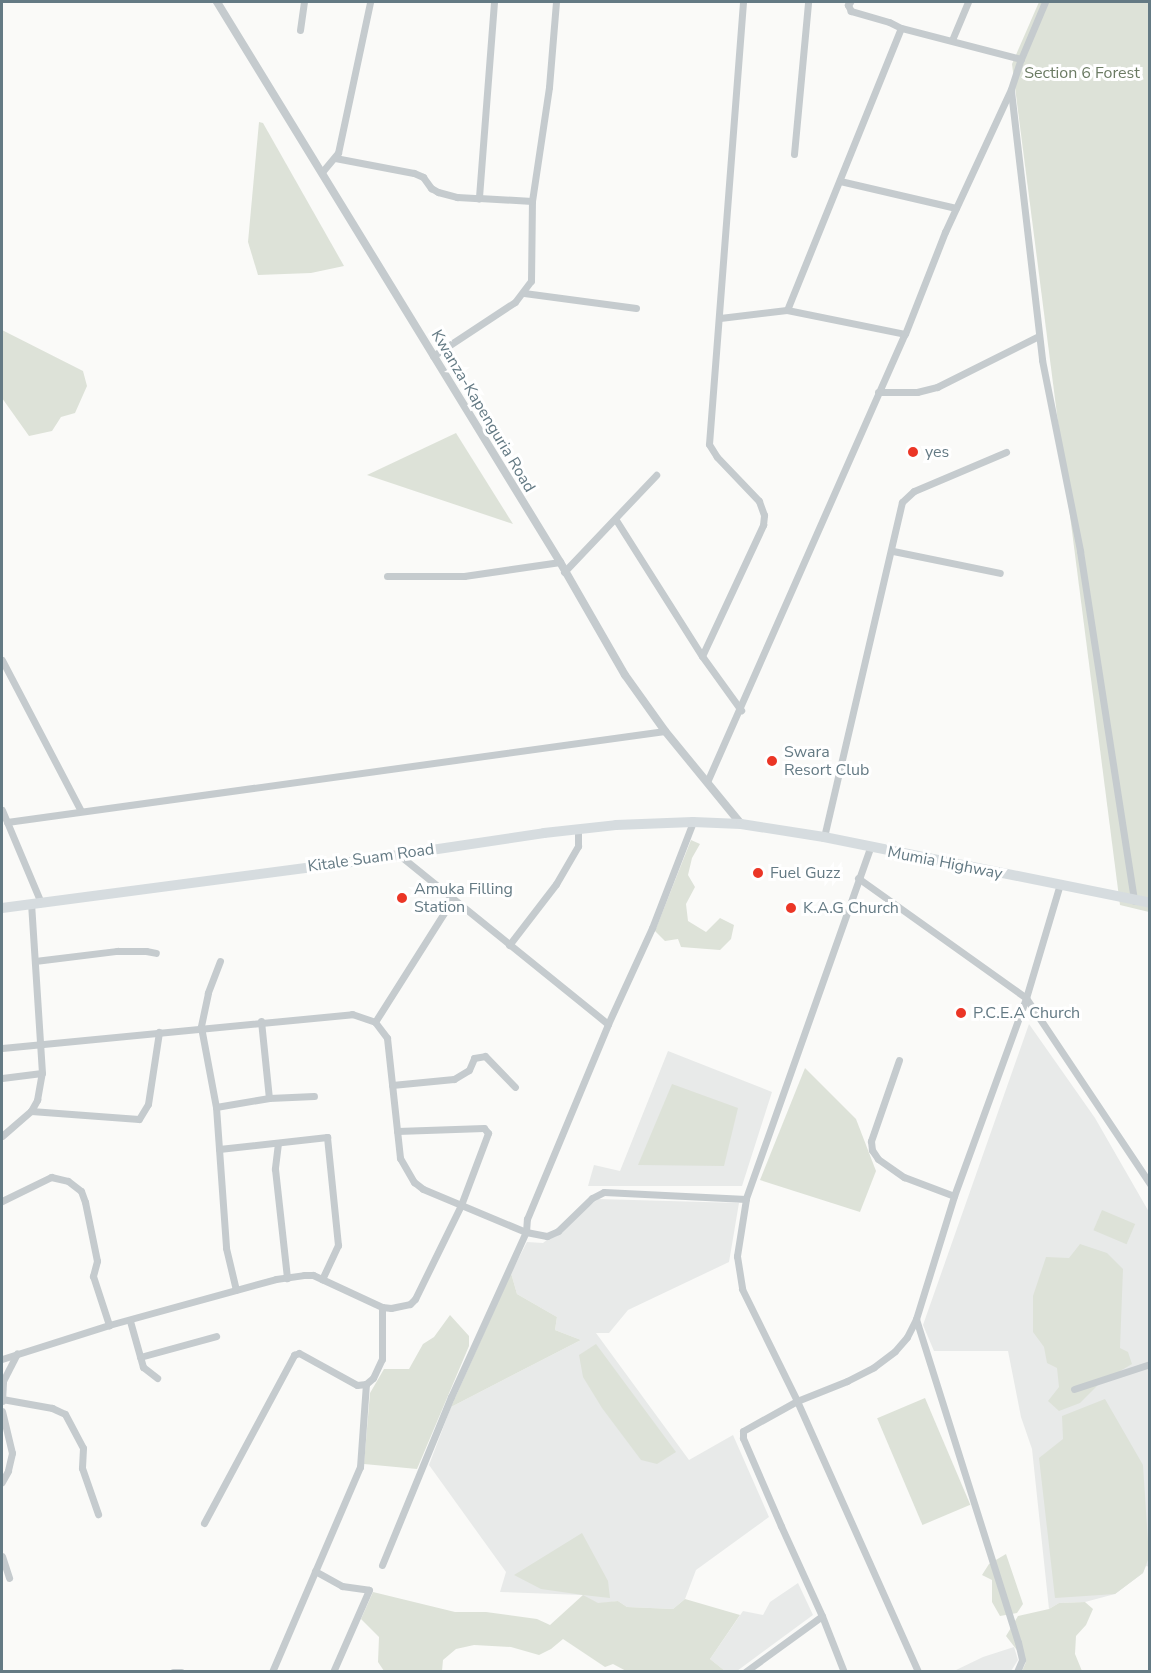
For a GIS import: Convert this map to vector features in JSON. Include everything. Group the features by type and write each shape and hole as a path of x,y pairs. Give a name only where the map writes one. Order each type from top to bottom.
{"highway":[{"name":"Kitale Suam Road","path":"2,908 351,862 397,853 578,829 693,822 741,824"},
{"name":"Mumia Highway","path":"741,824 824,837 1149,903"}],"street":[{"name":"Kwanza-Kapenguria Road","path":"217,2 560,562 626,675 665,732 741,824"},
{"path":"300,30 304,2"},
{"path":"322,172 335,158 357,72 370,2"},
{"path":"479,198 494,2"},
{"path":"433,356 515,302 531,281 532,201 549,87 556,2"},
{"path":"702,656 763,525 764,515 759,501 717,457 710,444 743,2"},
{"path":"794,154 808,2"},
{"path":"850,2 848,5 851,11 889,22 900,28 1021,59"},
{"path":"952,40 968,2"},
{"path":"707,782 741,710 905,334 956,208 1011,89 1045,2"},
{"path":"788,310 900,28"},
{"path":"1011,89 1039,336 1080,551 1134,901"},
{"path":"335,158 414,174 423,177 431,188 438,192 457,197 532,201"},
{"path":"840,181 956,208"},
{"path":"524,293 636,308"},
{"path":"720,318 788,310 905,334"},
{"path":"878,392 917,392 937,387 1039,336"},
{"path":"824,837 893,551 900,510 906,496 1005,452"},
{"path":"564,572 616,520 656,475"},
{"path":"616,520 702,656 741,710"},
{"path":"893,551 1000,573"},
{"path":"387,576 464,576 560,562"},
{"path":"2,660 81,811"},
{"path":"7,822 665,732"},
{"path":"2,810 36,904 35,961 42,1072 37,1100 31,1111 2,1136"},
{"path":"382,1565 451,1397 526,1232 527,1219 608,1023 652,928 693,822"},
{"path":"509,945 556,884 578,846 578,829"},
{"path":"870,848 746,1199 736,1256 742,1289 797,1401 918,1671"},
{"path":"397,853 452,900 608,1023"},
{"path":"858,878 1026,998 1149,1184"},
{"path":"844,1671 742,1434 744,1428 797,1401 847,1381 874,1367 895,1351 916,1319 954,1196 1026,998 1059,886"},
{"path":"375,1022 452,900"},
{"path":"35,961 117,951 156,953"},
{"path":"220,961 208,993 201,1027 216,1107 226,1248 237,1290"},
{"path":"2,1048 41,1046 344,1013 375,1022 387,1038 400,1158 414,1182 423,1189 526,1232 547,1236 558,1232 592,1198 604,1192 746,1199"},
{"path":"261,1021 269,1098"},
{"path":"31,1111 140,1119 148,1104 159,1032"},
{"path":"392,1085 454,1079 469,1070 474,1058 485,1056 515,1087"},
{"path":"899,1060 871,1141 872,1150 878,1159 904,1177 954,1196"},
{"path":"2,1077 42,1072"},
{"path":"216,1107 269,1098 314,1096"},
{"path":"2,1356 237,1290 304,1275 322,1279 382,1307 404,1307 415,1299 461,1205 488,1138 487,1130 484,1128 397,1131"},
{"path":"219,1149 327,1137 338,1245 322,1279"},
{"path":"278,1143 275,1169 286,1278"},
{"path":"2,1201 51,1177 68,1181 81,1191 86,1202 97,1261 93,1276 109,1325"},
{"path":"204,1523 294,1355 299,1353 357,1385 366,1384 378,1372 382,1359 382,1307"},
{"path":"916,1319 1018,1642 1022,1660 1017,1671"},
{"path":"130,1321 147,1373 157,1378"},
{"path":"140,1357 216,1336"},
{"path":"17,1353 3,1380 2,1400 52,1408 65,1414 83,1448 82,1468 98,1514"},
{"path":"1074,1389 1149,1364"},
{"path":"272,1671 360,1467 366,1384"},
{"path":"2,1411 12,1453 8,1471 2,1482"},
{"path":"2,1556 9,1578"},
{"path":"315,1571 342,1586 369,1590 333,1671"},
{"path":"745,1671 822,1616"},
{"path":"173,1671 181,1671"}],"shaded area":[{"path":"1029,1024 1095,1118 1149,1212 1150,1567 1146,1566 1143,1573 1115,1594 1085,1602 1059,1603 1049,1609 1032,1449 1021,1417 1008,1351 934,1351 923,1325"},
{"path":"668,1051 772,1092 742,1186 588,1186 594,1165 620,1171"},
{"path":"598,1199 739,1203 729,1262 628,1310 609,1333 596,1333 689,1460 733,1435 769,1517 696,1570 685,1599 673,1609 627,1607 618,1601 598,1604 582,1595 500,1592 506,1572 429,1465 451,1407 581,1340 555,1330 557,1317 517,1294 511,1273 527,1242 543,1243"},
{"path":"798,1583 813,1615 737,1671 725,1671 710,1659 743,1611 763,1615 770,1602"},
{"path":"1014,1647 1018,1660 1011,1671 954,1671 983,1657"}],"green space":[{"name":"Section 6 Forest","path":"1039,2 1149,2 1149,912 1120,905 1012,64"},
{"path":"259,122 263,123 344,266 311,273 258,275 248,242"},
{"path":"2,330 83,371 87,386 75,413 61,417 52,431 29,436 2,398"},
{"path":"456,433 513,524 367,475"},
{"path":"691,840 700,844 692,858 688,875 695,887 686,904 688,921 706,932 720,918 734,925 731,939 720,950 681,947 678,939 665,941 655,931"},
{"path":"805,1068 856,1119 876,1171 860,1212 760,1180"},
{"path":"672,1084 738,1108 724,1166 638,1165"},
{"path":"1102,1210 1135,1224 1127,1244 1093,1230"},
{"path":"1080,1244 1107,1253 1123,1269 1120,1348 1128,1352 1132,1364 1100,1383 1080,1403 1059,1411 1048,1401 1059,1387 1057,1368 1047,1363 1044,1347 1033,1332 1033,1296 1046,1257 1069,1258"},
{"path":"511,1273 517,1294 557,1317 555,1330 581,1340 451,1407"},
{"path":"450,1315 469,1336 469,1346 417,1469 364,1464 370,1393 384,1369 409,1369 423,1344 434,1337"},
{"path":"596,1344 676,1452 657,1464 641,1460 602,1408 583,1377 579,1355"},
{"path":"925,1398 970,1505 922,1525 877,1418"},
{"path":"1105,1399 1143,1465 1149,1557 1143,1573 1115,1594 1055,1598 1039,1458 1063,1439 1062,1416"},
{"path":"582,1533 608,1581 610,1598 541,1589 514,1575"},
{"path":"1006,1554 1023,1604 1017,1613 1000,1616 992,1602 992,1580 982,1575 989,1564"},
{"path":"373,1592 455,1612 486,1612 537,1619 550,1625 583,1595 598,1603 618,1601 627,1607 673,1609 685,1599 740,1615 710,1659 725,1671 628,1672 613,1664 605,1667 563,1639 539,1655 511,1647 474,1645 456,1649 443,1660 442,1671 384,1671 378,1662 379,1637 361,1619"},
{"path":"1085,1602 1093,1609 1086,1625 1076,1636 1075,1654 1082,1671 1022,1671 1026,1662 1006,1636 1018,1616 1049,1609 1059,1603"}],"place":[{"name":"yes","path":"913,452"},
{"name":"Swara Resort Club","path":"772,761"},
{"name":"Fuel Guzz","path":"758,873"},
{"name":"Amuka Filling Station","path":"402,898"},
{"name":"K.A.G Church","path":"791,908"},
{"name":"P.C.E.A Church","path":"961,1013"}]}
